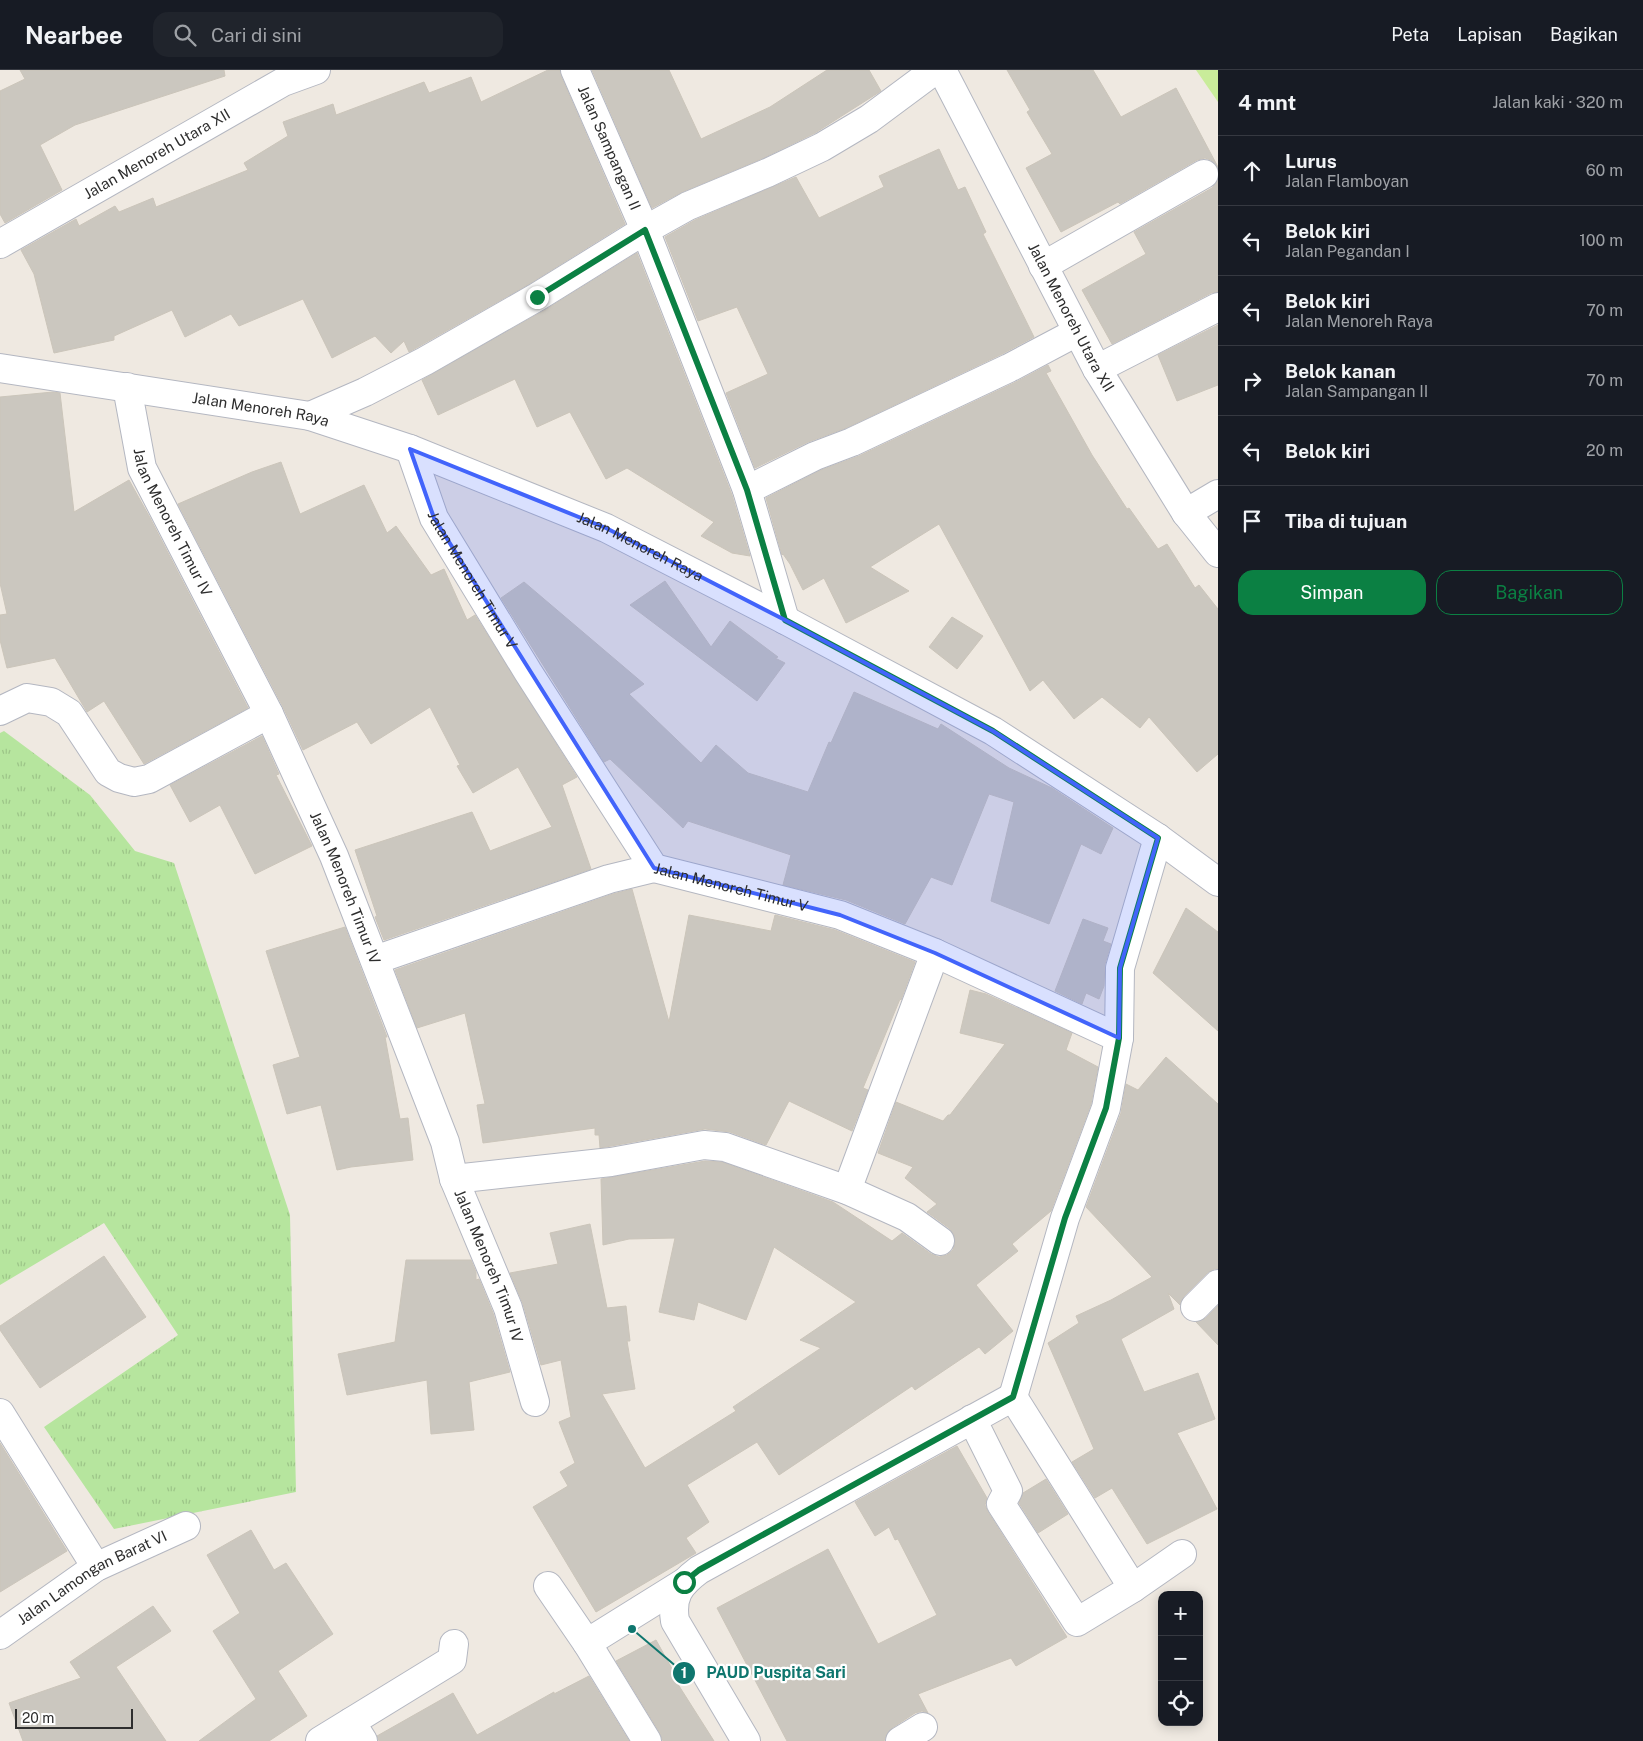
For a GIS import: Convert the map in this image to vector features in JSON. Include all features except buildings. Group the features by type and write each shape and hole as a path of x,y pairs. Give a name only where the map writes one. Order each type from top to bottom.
{"street":[{"name":"Jalan Menoreh Utara XII","path":"0,244 283,82 316,70"},
{"name":"Jalan Sampangan II","path":"575,70 645,230 747,490 785,620"},
{"path":"310,416 365,392 425,361 537,297 645,230 688,206 767,173 822,147 869,119 935,70"},
{"name":"Jalan Menoreh Utara XII","path":"942,70 1097,369 1186,513 1218,553"},
{"path":"1043,266 1204,174"},
{"path":"1097,369 1218,307"},
{"path":"747,490 815,456 852,442 1009,368 1077,332"},
{"name":"Jalan Menoreh Raya","path":"0,368 310,416 410,449 606,528 785,620 993,731 1158,838 1218,882"},
{"name":"Jalan Menoreh Timur IV","path":"127,387 142,468 269,714 334,856 445,1142 454,1178 508,1308 535,1402"},
{"name":"Jalan Menoreh Timur V","path":"410,449 434,518 528,672 654,868 840,915 935,953 1119,1038"},
{"path":"1186,513 1218,494"},
{"path":"0,711 27,698 51,702 69,713 108,772 119,778 134,782 149,779 269,714"},
{"path":"587,1644 684,1582 699,1570 1013,1397 1065,1218 1106,1108 1119,1038 1120,968 1158,838"},
{"path":"375,960 609,879 654,868"},
{"path":"847,1190 935,953"},
{"path":"454,1178 611,1162 704,1145 725,1147 847,1190 907,1217 940,1242"},
{"path":"1195,1308 1218,1284"},
{"path":"1013,1397 1133,1588"},
{"path":"0,1413 96,1567"},
{"path":"972,1418 1008,1491 1001,1504 1077,1622 1133,1588 1182,1554"},
{"name":"Jalan Lamongan Barat VI","path":"0,1635 96,1567 186,1526"},
{"path":"684,1582 672,1607 675,1622 746,1741"},
{"path":"548,1586 587,1644 647,1741"},
{"path":"320,1741 357,1731 452,1660 454,1644"},
{"path":"900,1741 923,1727"}],"highlighted area":[{"path":"410,449 606,528 785,620 993,731 1158,838 1120,968 1119,1038 935,953 840,915 654,868 434,518"}],"green space":[{"path":"1196,70 1218,70 1218,102"},
{"path":"4,731 90,795 135,851 174,863 290,1215 296,1492 114,1529 44,1427 178,1335 104,1223 0,1285 0,733"}],"place":[{"name":"PAUD Puspita Sari","path":"632,1629"}],"route":[{"path":"537,297 645,230 747,490 785,620 993,731 1158,838 1120,968 1119,1038 1106,1108 1065,1218 1013,1397 699,1570 684,1582"}]}
